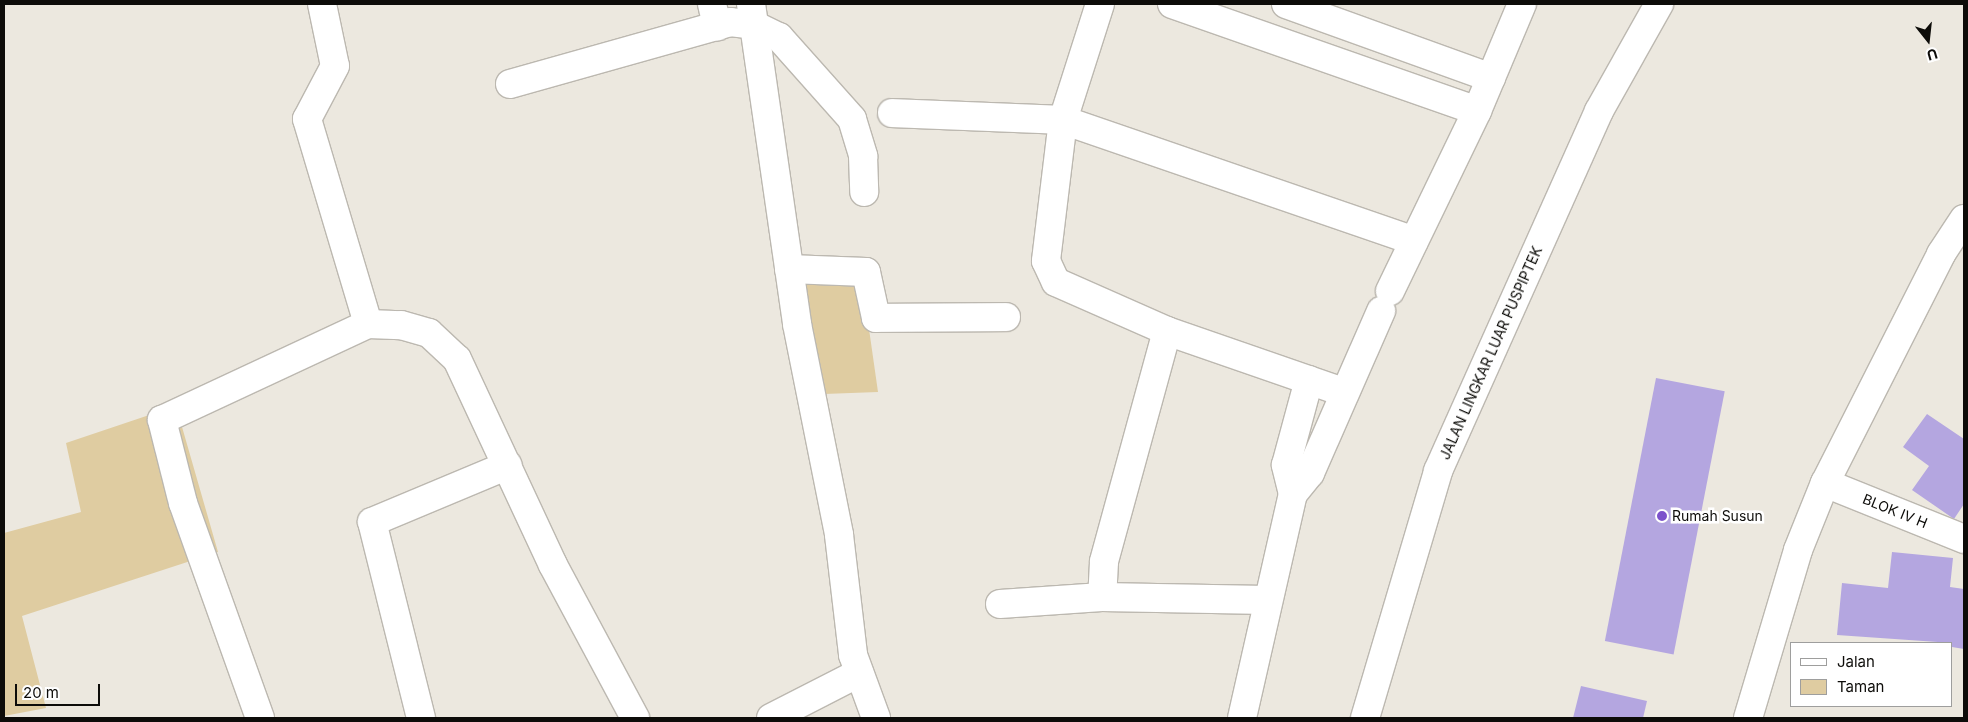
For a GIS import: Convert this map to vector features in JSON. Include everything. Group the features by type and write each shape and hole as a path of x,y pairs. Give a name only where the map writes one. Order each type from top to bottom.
{"street":[{"path":"322,4 335,66 307,119 368,324"},
{"path":"1100,4 1063,120 1046,261 1056,282 1167,331 1343,392"},
{"path":"1172,4 1478,111"},
{"path":"1286,4 1491,78"},
{"path":"1242,718 1267,600 1293,494 1310,473 1343,392 1478,111 1522,4"},
{"name":"JALAN LINGKAR LUAR PUSPIPTEK","path":"1365,718 1438,471 1599,111 1659,4"},
{"path":"752,14 788,269 839,535 853,655 876,718"},
{"path":"510,84 714,15 752,14 779,37 852,119 864,156 864,192"},
{"path":"892,113 1063,120 1414,241"},
{"path":"1748,718 1798,550 1826,483 1941,254 1964,219"},
{"path":"788,269 866,272 876,318 1006,317"},
{"path":"260,718 183,503 162,420 368,324 401,325 445,343 465,373 553,566 636,718"},
{"path":"1102,597 1104,562 1167,331"},
{"path":"1293,494 1286,465 1309,380"},
{"path":"421,718 372,522 508,465"},
{"name":"BLOK IV H","path":"1826,483 1964,539"},
{"path":"1000,604 1102,597 1267,600"},
{"path":"771,718 859,673"}],"green space":[{"path":"802,280 862,280 878,392 824,394"},
{"path":"176,406 218,552 22,616 46,708 4,716 4,533 81,512 66,443"}],"building":[{"name":"Rumah Susun","path":"1656,378 1725,391 1674,654 1605,641"},
{"path":"1927,414 1964,439 1964,504 1954,519 1912,490 1929,466 1903,447"},
{"path":"1892,552 1953,558 1950,587 1964,589 1964,649 1953,647 1953,642 1837,635 1842,583 1888,588"},
{"path":"1581,686 1647,701 1643,718 1573,718"}],"place":[{"name":"Rumah Susun","path":"1662,516"}]}
